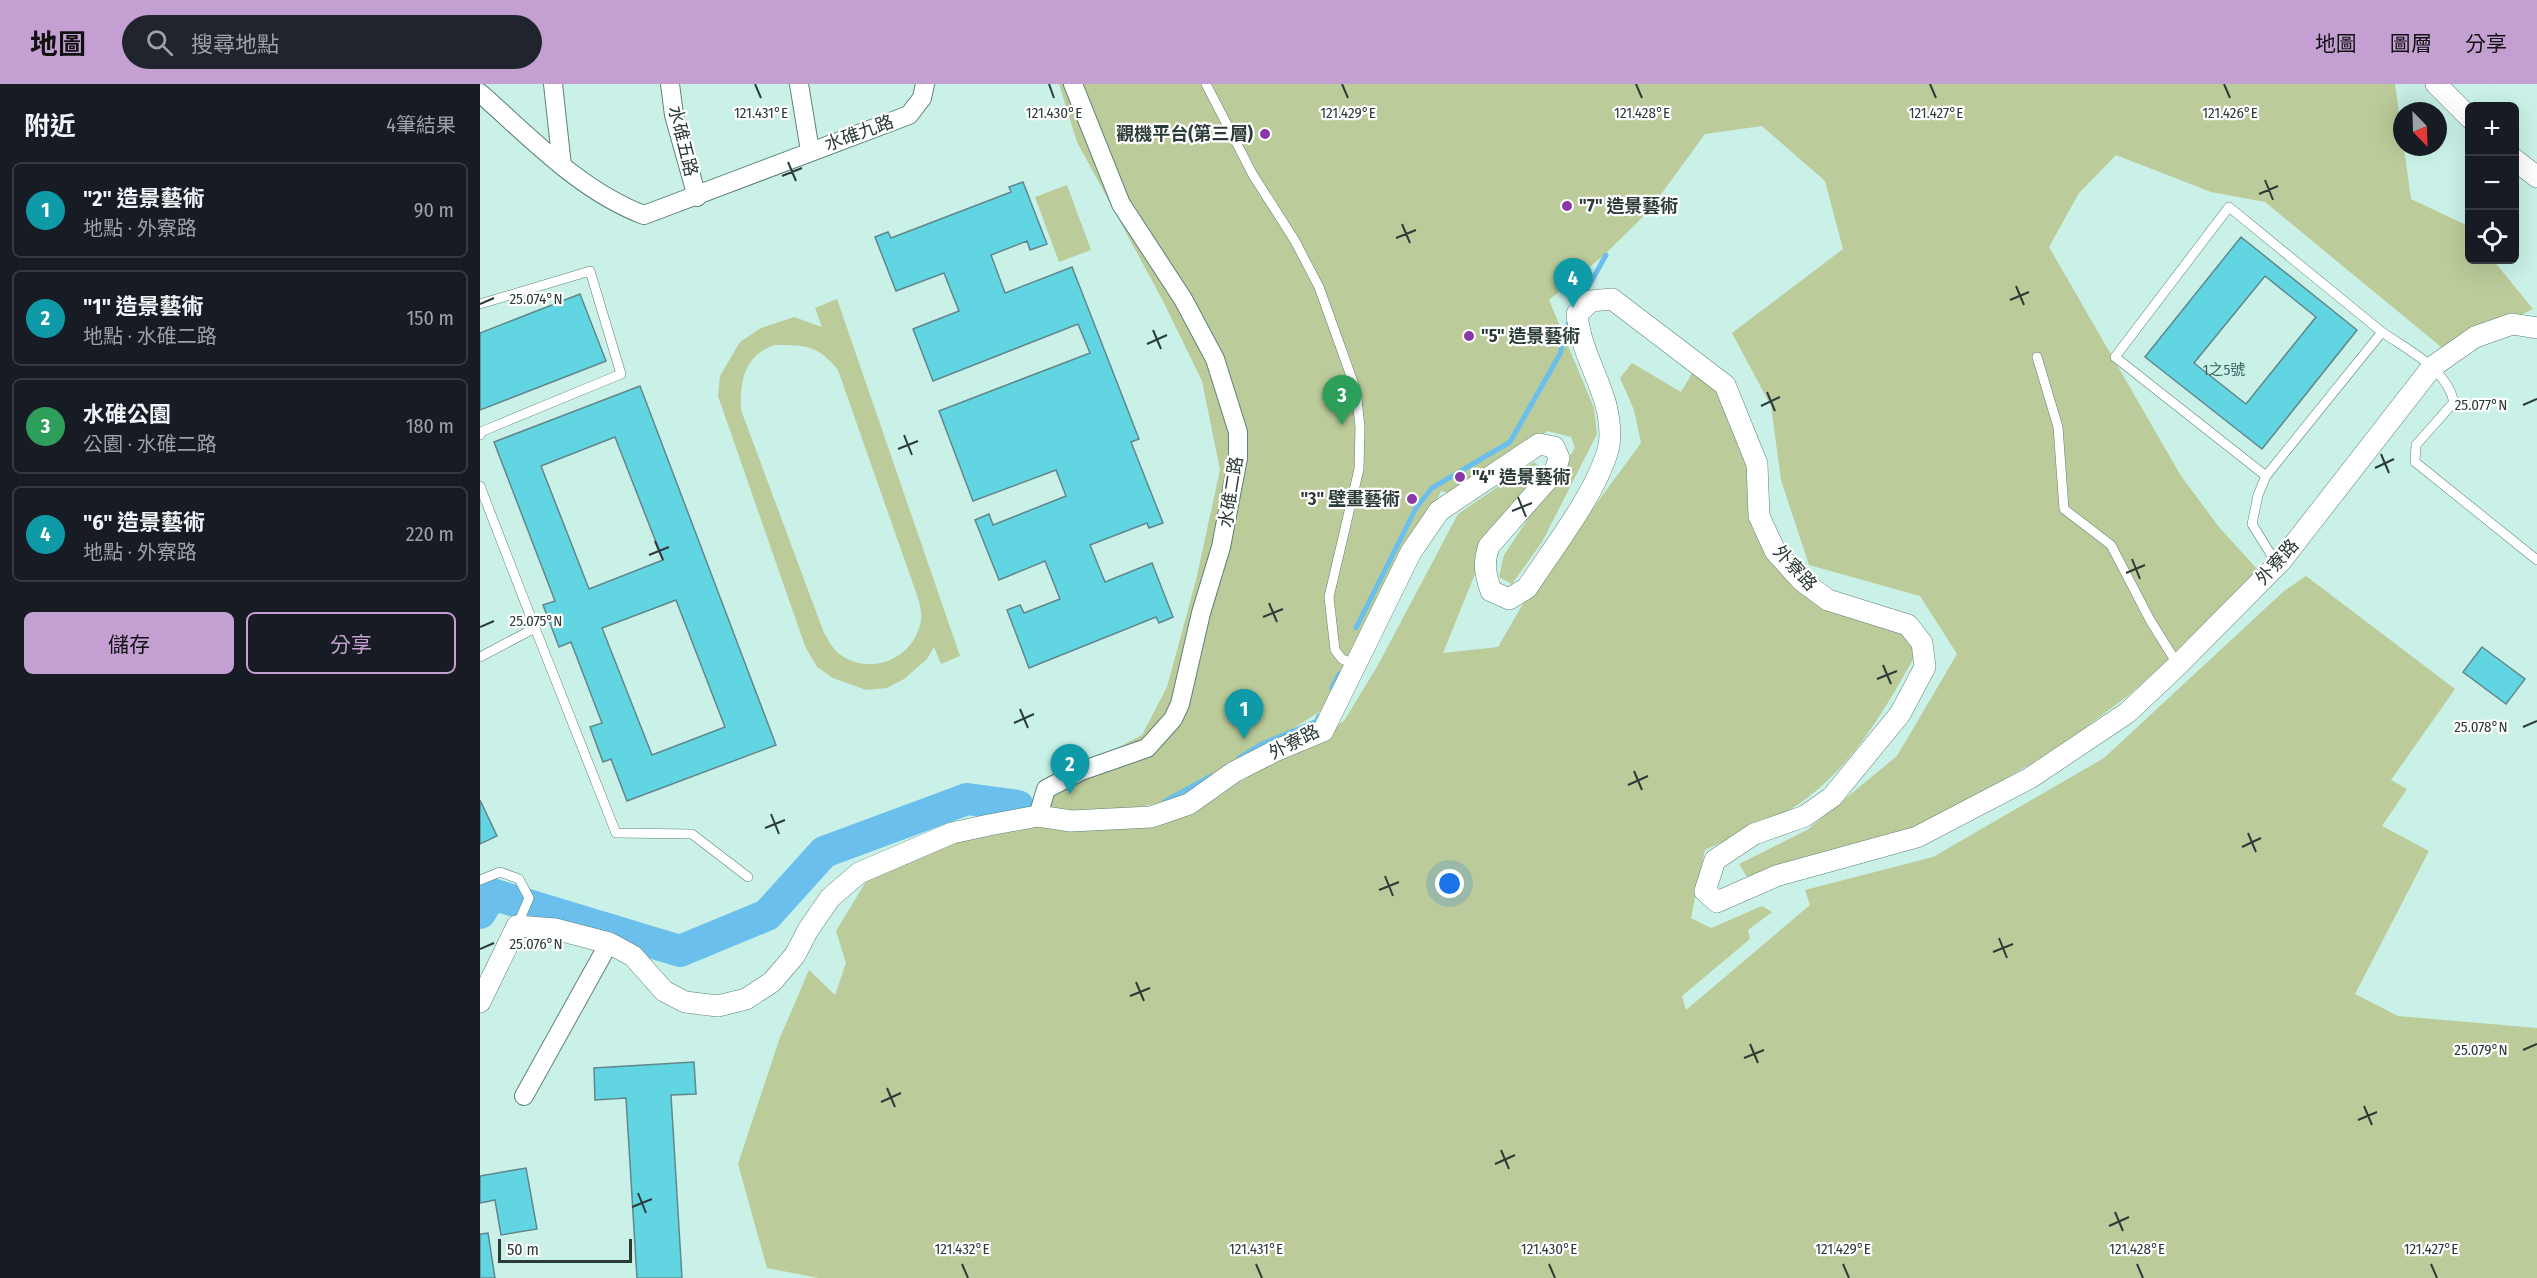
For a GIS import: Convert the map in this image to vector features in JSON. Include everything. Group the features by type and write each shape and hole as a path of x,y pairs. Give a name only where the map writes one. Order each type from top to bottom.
{"street":[{"path":"553,84 562,166"},
{"name":"水碓五路","path":"670,84 674,115 697,197"},
{"path":"799,84 810,151"},
{"name":"水碓九路","path":"480,93 562,166 623,207 644,215 697,197 810,151 909,115 922,98 925,84"},
{"name":"水碓二路","path":"1038,816 1046,789 1080,771 1147,748 1173,719 1180,704 1201,613 1221,548 1238,458 1238,432 1215,359 1183,299 1121,204 1072,84"},
{"path":"2436,84 2465,114"},
{"path":"2519,163 2537,177"},
{"name":"外寮路","path":"517,926 555,929 609,942 633,956 664,991 685,1002 718,1006 746,999 772,982 795,955 808,930 830,898 859,873 952,833 1038,816 1082,821 1151,818 1189,804 1234,772 1276,750 1323,731 1411,552 1439,511 1539,444 1554,447 1559,459 1556,471 1489,546 1484,559 1484,571 1491,591 1509,598 1527,588 1598,476 1609,448 1610,427 1606,404 1579,334 1577,314 1591,302 1612,299 1725,385 1757,464 1760,516 1775,551 1801,580 1828,600 1908,625 1922,643 1925,667 1900,714 1832,797 1805,816 1754,834 1715,860 1705,891 1717,902 1776,876 1917,837 2030,778 2127,713 2281,561 2432,367 2475,337 2512,324 2537,328"},
{"path":"480,1002 517,926"},
{"path":"524,1096 609,942"}],"lane":[{"path":"1206,84 1253,175 1295,241 1319,287 1356,390 1360,427 1359,469 1329,597 1335,650 1342,659 1357,665"},
{"path":"2266,476 2115,357 2229,207 2382,332 2432,367 2450,387 2454,402 2416,446 2415,462 2537,560"},
{"path":"480,304 590,271 621,374 483,431 480,435"},
{"path":"2281,561 2270,553 2252,524 2258,495 2266,476 2382,332"},
{"path":"2037,357 2058,427 2064,509 2111,545 2150,621 2178,665"},
{"path":"480,486 616,833 692,834 748,877"},
{"path":"480,657 535,628"},
{"path":"480,880 500,872 519,879 529,898 517,926"}],"green space":[{"path":"1059,84 2395,84 2398,102 2393,102 2393,156 2405,156 2411,199 2465,225 2465,264 2496,264 2533,309 2446,351 2265,202 2211,192 2116,155 2079,193 2049,247 2181,476 2219,527 2258,570 2176,653 2129,695 2055,750 1915,830 1747,877 1739,864 1807,830 1897,756 1957,654 1920,596 1809,565 1781,480 1771,406 1732,333 1843,249 1825,181 1762,126 1705,134 1648,212 1604,255 1549,300 1594,408 1597,434 1542,542 1512,584 1499,577 1504,555 1575,448 1571,437 1548,431 1449,493 1441,491 1374,628 1324,709 1180,799 1082,818 1130,820 1229,788 1344,721 1378,665 1458,514 1534,462 1545,471 1475,574 1443,653 1498,647 1524,602 1641,443 1634,410 1620,378 1632,363 1681,392 1698,363 1725,385 1743,434 1759,534 1808,590 1898,615 1920,647 1869,732 1854,752 1820,788 1778,816 1705,850 1691,918 1711,928 1762,906 1772,912 1748,930 1750,939 1682,996 1686,1010 1810,905 1805,890 1933,857 2104,758 2284,591 2306,576 2455,689 2391,780 2407,789 2382,826 2429,851 2355,994 2398,1016 2537,1028 2537,1278 818,1278 767,1268 738,1164 779,1040 809,970 835,995 846,963 836,931 876,865 982,817 1053,818 1039,789 1142,735 1167,687 1196,580 1220,470 1202,381 1163,301 1077,142"},
{"path":"1067,185 1091,250 1059,262 1035,197"},
{"path":"837,299 960,656 941,664 934,647 927,659 904,679 887,688 866,690 833,678 817,667 805,646 718,396 720,376 740,342 761,328 794,317 822,327 815,308","holes":["775,345 810,348 824,356 838,370 921,611 917,634 910,645 889,660 876,664 863,664 850,660 836,651 824,633 741,410 743,379 750,362 756,355"]}],"building":[{"path":"1023,182 1047,244 1030,250 1027,241 991,255 1005,293 1072,267 1139,439 1131,442 1163,523 1149,528 1147,523 1090,545 1105,582 1152,563 1173,617 1159,623 1156,617 1029,668 1007,610 1020,605 1024,613 1060,599 1045,561 999,580 975,520 989,514 993,525 1066,496 1056,470 973,501 939,411 1090,353 1078,324 933,381 913,329 959,311 944,273 896,291 875,237 888,232 891,238 1011,192 1009,187"},
{"path":"2241,237 2357,330 2262,449 2145,357","holes":["2265,276 2316,317 2246,404 2194,363"]},
{"path":"580,294 606,361 480,410 480,333"},
{"path":"640,386 776,745 627,801 611,759 603,762 590,727 602,723 571,642 559,647 543,605 555,601 494,442","holes":["615,437 663,560 589,589 541,466","676,600 725,727 652,755 602,628"]},
{"path":"2482,647 2525,679 2506,704 2463,672"},
{"path":"480,800 497,836 480,844"},
{"path":"694,1062 696,1094 671,1095 682,1278 637,1278 626,1098 595,1100 594,1068"},
{"path":"526,1168 537,1229 501,1235 495,1200 480,1203 480,1176"},
{"path":"488,1233 495,1278 480,1278 480,1234"}],"waterway":[{"path":"1582,298 1606,255"},
{"path":"1356,628 1416,508 1432,488 1510,442 1560,354 1568,324"},
{"path":"1332,688 1339,674"},
{"path":"1239,758 1262,744 1317,721 1319,716"},
{"path":"1164,802 1211,776"},
{"path":"480,913 492,894 680,951 767,915 824,852 967,799 1018,806"}],"place":[{"name":"觀機平台(第三層)","path":"1265,134"},
{"name":"\"7\" 造景藝術","path":"1567,206"},
{"name":"\"6\" 造景藝術","path":"1573,308"},
{"name":"\"5\" 造景藝術","path":"1469,336"},
{"name":"水碓公園","path":"1342,425"},
{"name":"\"4\" 造景藝術","path":"1460,477"},
{"name":"\"3\" 壁畫藝術","path":"1412,499"},
{"name":"\"2\" 造景藝術","path":"1244,739"},
{"name":"\"1\" 造景藝術","path":"1070,794"}]}
